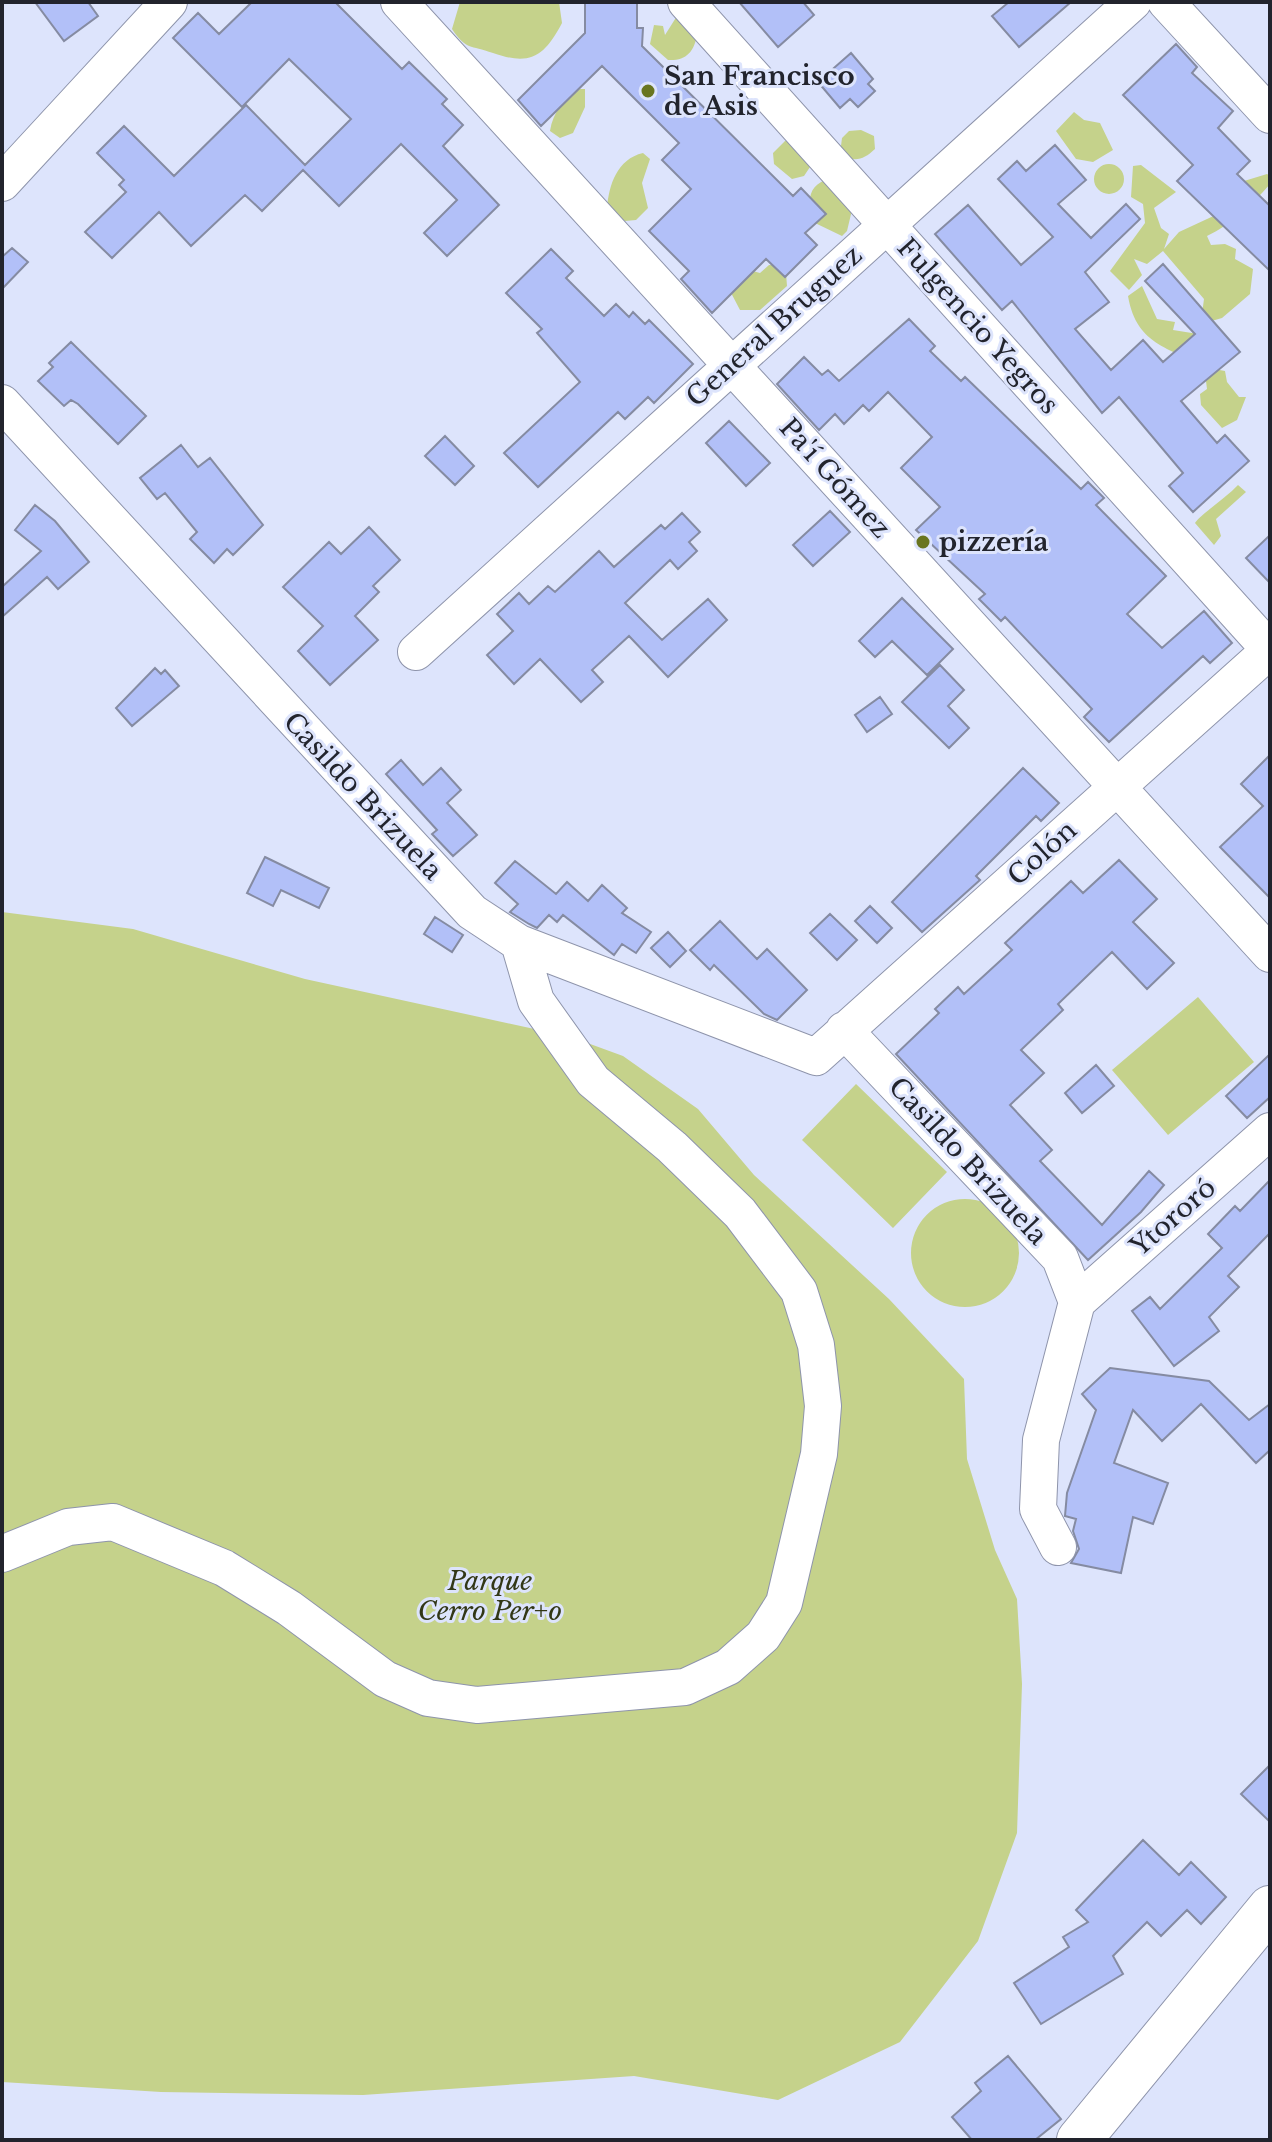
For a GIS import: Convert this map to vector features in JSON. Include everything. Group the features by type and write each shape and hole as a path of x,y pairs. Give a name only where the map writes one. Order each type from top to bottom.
{"main road":[{"path":"1079,2140 1270,1908"}],"street":[{"path":"2,183 169,2"},
{"name":"Pa'í Gómez","path":"399,2 1270,954"},
{"name":"Fulgencio Yegros","path":"686,2 1270,650"},
{"name":"General Bruguez","path":"416,652 1133,2"},
{"path":"1166,2 1270,115"},
{"name":"Casildo Brizuela","path":"2,403 472,912 519,943 816,1057"},
{"name":"Colón","path":"816,1057 1270,650"},
{"path":"2,1554 68,1527 113,1522 224,1568 289,1608 385,1679 428,1698 477,1705 685,1687 728,1667 763,1636 784,1603 819,1454 823,1406 816,1345 799,1291 740,1213 672,1147 593,1081 536,1001 519,943"},
{"name":"Casildo Brizuela","path":"844,1030 1060,1258 1077,1302"},
{"name":"Ytororó","path":"1077,1302 1270,1131"},
{"path":"1058,1547 1038,1509 1041,1440 1077,1302"}],"green space":[{"path":"460,2 559,2 562,23 549,44 535,56 506,57 469,46 457,36 452,29"},
{"path":"677,16 697,35 688,54 680,59 668,60 650,44 654,25 663,26 665,35"},
{"path":"580,89 585,89 585,107 573,133 560,138 550,131 554,118 564,101"},
{"path":"1074,112 1084,120 1100,123 1113,150 1093,162 1076,159 1056,131"},
{"path":"861,130 874,136 875,149 859,159 840,154 842,138 849,131"},
{"path":"785,141 792,141 810,167 804,176 792,179 774,164 773,153"},
{"path":"643,153 650,159 642,183 648,208 636,220 625,221 607,208 610,191 621,167"},
{"path":"1109,164 1115,165 1123,173 1123,185 1115,193 1109,194 1103,193 1095,185 1094,179 1095,173 1103,165"},
{"path":"1141,165 1176,192 1154,208 1161,228 1169,234 1164,249 1179,232 1220,213 1231,185 1267,174 1270,176 1270,184 1249,207 1207,236 1211,245 1225,244 1236,249 1235,259 1253,269 1250,294 1222,318 1208,322 1202,314 1204,299 1163,251 1147,264 1134,259 1142,275 1129,290 1110,271 1145,223 1143,204 1131,197 1133,166"},
{"path":"831,178 852,210 847,231 842,236 815,223 811,208 813,190"},
{"path":"769,265 779,265 786,273 787,286 760,310 740,310 728,287 749,270 760,273"},
{"path":"1142,286 1157,319 1175,322 1173,330 1198,334 1214,369 1225,371 1227,382 1239,397 1246,397 1237,420 1222,428 1201,405 1200,394 1207,389 1206,381 1212,371 1158,344 1139,326 1128,296"},
{"path":"1238,485 1246,492 1216,519 1221,536 1214,545 1195,523"},
{"name":"Parque Cerro Per+o","path":"2,912 133,929 305,979 571,1037 623,1056 698,1109 754,1175 889,1299 964,1379 967,1459 995,1550 1017,1599 1022,1684 1017,1833 978,1941 900,2042 778,2100 634,2076 363,2095 161,2092 2,2082"},
{"path":"1198,997 1254,1062 1168,1135 1112,1070"},
{"path":"856,1084 947,1172 893,1228 802,1140"},
{"path":"965,1199 986,1203 1003,1215 1015,1232 1019,1253 1015,1274 1003,1291 986,1303 965,1307 944,1303 927,1291 915,1274 911,1253 915,1232 927,1215 944,1203"}],"building":[{"path":"35,2 88,2 98,16 64,41"},
{"path":"252,2 335,2 402,69 409,62 447,99 442,104 463,125 443,146 499,205 447,256 424,233 457,200 401,144 339,206 303,170 262,211 245,195 191,246 159,212 112,258 85,232 126,192 119,185 124,180 97,153 124,126 174,176 246,105 305,165 351,119 289,59 242,107 173,38 198,13 219,34"},
{"path":"585,2 637,2 637,28 643,28 642,46 793,196 801,188 826,214 805,233 817,245 785,277 766,259 712,313 681,279 689,271 649,231 691,189 662,160 679,143 602,66 541,126 518,100 585,33"},
{"path":"739,2 803,2 814,15 778,47"},
{"path":"1009,2 1071,2 1019,47 992,16"},
{"path":"1176,44 1197,67 1192,73 1233,111 1218,128 1250,161 1237,174 1270,206 1270,271 1177,181 1193,165 1123,95"},
{"path":"851,53 873,79 868,84 875,91 858,107 850,99 840,108 818,82"},
{"path":"1055,145 1086,180 1058,204 1091,238 1126,204 1140,219 1085,272 1109,302 1075,329 1111,370 1143,340 1163,362 1195,334 1145,281 1163,264 1240,352 1181,401 1217,443 1225,435 1249,461 1193,512 1169,486 1183,473 1119,397 1102,413 1012,301 1002,310 935,234 968,205 1021,265 1053,237 998,179 1017,161 1026,171"},
{"path":"12,248 28,262 2,289 2,257"},
{"path":"551,249 573,271 566,278 604,316 616,304 629,317 633,312 645,324 649,320 693,364 654,403 648,397 625,419 618,412 538,487 504,453 580,382 537,333 542,329 506,293"},
{"path":"909,319 935,346 930,351 961,381 965,377 1081,489 1088,482 1104,498 1096,505 1166,576 1127,614 1162,648 1204,611 1232,643 1210,663 1203,656 1109,742 1084,717 1092,709 1005,617 1001,621 979,599 985,594 916,530 940,507 901,468 932,437 888,392 869,411 863,405 844,424 835,414 819,430 777,384 804,357 822,375 828,370 839,381"},
{"path":"71,342 146,416 118,444 78,404 71,400 64,406 38,381 53,367 49,363"},
{"path":"729,421 770,463 746,486 706,443"},
{"path":"445,436 474,466 455,485 425,456"},
{"path":"181,445 198,467 210,458 263,525 233,555 227,549 214,563 190,539 197,532 165,493 157,499 140,478"},
{"path":"35,505 55,521 89,562 58,589 47,577 2,617 2,587 41,551 15,530"},
{"path":"830,511 850,532 813,566 793,545"},
{"path":"682,513 700,532 689,542 697,551 678,569 670,560 625,603 662,640 708,599 727,620 668,677 629,636 592,670 603,682 581,702 540,659 514,684 487,655 513,631 497,614 519,593 529,604 548,586 555,592 599,551 614,567 661,525 665,529"},
{"path":"369,527 400,560 373,586 379,592 355,616 378,640 330,685 298,651 323,626 283,587 329,542 341,554"},
{"path":"1270,535 1270,583 1246,558"},
{"path":"902,598 953,649 927,675 892,641 875,657 859,641"},
{"path":"940,665 964,690 948,706 969,728 949,748 902,702"},
{"path":"155,668 161,674 165,670 179,686 132,726 116,708"},
{"path":"880,697 892,714 867,732 855,715"},
{"path":"1270,755 1270,898 1220,847 1263,806 1241,784"},
{"path":"401,760 423,785 441,768 461,790 447,803 477,835 453,856 432,834 437,830 386,774"},
{"path":"1023,768 1059,803 1041,821 1036,816 976,876 980,880 922,932 892,902"},
{"path":"265,857 329,888 319,908 281,890 273,906 247,893"},
{"path":"1119,860 1157,899 1133,922 1174,963 1147,989 1112,952 1058,1004 1063,1010 1021,1050 1044,1073 1010,1105 1052,1150 1040,1161 1102,1225 1149,1171 1164,1185 1141,1212 1088,1260 896,1054 939,1013 935,1009 958,987 964,994 1012,950 1005,943 1071,881 1083,893"},
{"path":"515,861 556,894 567,882 588,901 602,885 627,908 622,913 651,932 636,953 622,944 614,955 563,915 557,922 549,915 537,928 529,924 510,912 518,904 495,883"},
{"path":"870,906 892,928 877,943 855,921"},
{"path":"830,914 857,940 837,960 810,933"},
{"path":"435,917 463,935 452,952 424,934"},
{"path":"720,921 757,959 767,949 807,990 777,1020 764,1014 714,965 710,970 690,950"},
{"path":"668,932 686,951 670,967 651,948"},
{"path":"1270,1054 1270,1097 1247,1118 1226,1096"},
{"path":"1096,1065 1114,1086 1082,1113 1065,1093"},
{"path":"1270,1180 1270,1233 1228,1276 1239,1287 1209,1317 1219,1331 1174,1366 1132,1311 1150,1297 1160,1309 1222,1248 1208,1234 1235,1206 1240,1211"},
{"path":"1110,1368 1209,1381 1249,1420 1270,1404 1270,1450 1256,1463 1201,1404 1162,1441 1133,1410 1114,1463 1168,1483 1153,1524 1133,1517 1121,1573 1071,1563 1079,1549 1073,1531 1076,1519 1065,1516 1067,1493 1096,1410 1082,1394"},
{"path":"1270,1765 1270,1822 1241,1794"},
{"path":"1143,1840 1179,1875 1191,1862 1226,1897 1201,1924 1187,1910 1161,1936 1147,1922 1113,1956 1123,1974 1041,2024 1014,1983 1069,1947 1063,1937 1088,1922 1076,1910"},
{"path":"1008,2056 1061,2119 1035,2140 972,2140 952,2117 981,2091 975,2083"}],"place":[{"name":"San Francisco de Asis","path":"648,91"},
{"name":"pizzería","path":"923,542"}]}
